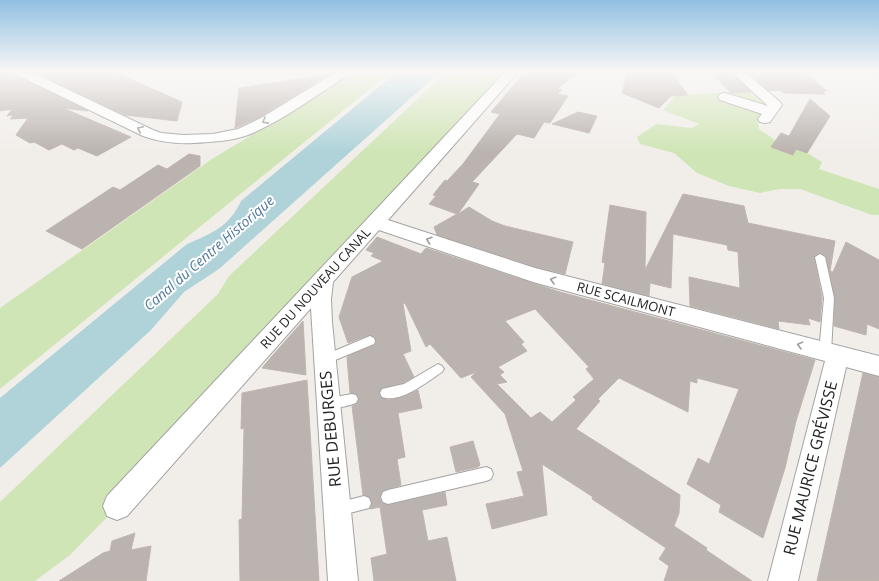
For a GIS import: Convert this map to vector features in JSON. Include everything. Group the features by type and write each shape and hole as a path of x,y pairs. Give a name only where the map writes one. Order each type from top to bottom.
{"street":[{"path":"75,98 148,133 159,137 183,139 222,136 249,129 266,121 303,98"},
{"name":"RUE DU NOUVEAU CANAL","path":"117,506 488,98"},
{"path":"728,98 768,116 775,105 767,98"},
{"name":"RUE SCAILMONT","path":"375,222 533,275 879,366"},
{"name":"RUE DEBURGES","path":"324,278 321,311 324,360 343,581"},
{"name":"RUE MAURICE GRÉVISSE","path":"783,581 831,354"}],"lane":[{"path":"820,257 829,298 831,354"},
{"path":"324,360 370,341"},
{"path":"386,393 406,389 438,369"},
{"path":"327,403 352,399"},
{"path":"388,498 486,474"},
{"path":"336,510 364,503"}],"green space":[{"path":"303,98 359,98 0,389 0,308 212,159 267,126 266,121"},
{"path":"418,98 488,98 116,508 70,555 35,581 0,581 0,502 218,294 229,276"},
{"path":"673,98 765,98 769,103 758,121 759,129 775,140 804,151 822,162 819,169 879,189 879,215 872,215 800,189 780,189 760,193 729,186 697,173 674,153 640,144 637,137 656,124 692,128 699,124 663,110"}],"water":[{"name":"Canal du Centre Historique","path":"365,98 411,98 219,269 184,292 151,330 0,468 0,398 187,244 212,233 219,228 237,210 241,201"}],"building":[{"path":"0,98 62,98 88,111 63,108 131,137 97,156 78,148 74,150 62,144 49,150 34,142 30,143 16,135 28,118 10,119 14,115 7,116 12,109 0,111"},
{"path":"89,98 173,98 182,102 177,121 125,115"},
{"path":"238,98 291,98 260,117 235,128"},
{"path":"503,98 567,98 550,123 544,122 534,138 517,134 472,182 479,184 458,214 469,207 492,221 505,226 573,242 565,274 535,267 437,235 434,227 457,214 429,204 436,196 433,195 440,186 445,180 447,181 463,164 500,114 491,112"},
{"path":"635,98 669,98 659,108"},
{"path":"810,99 830,116 807,153 796,149 793,155 771,147 781,133 789,136"},
{"path":"578,112 597,116 589,133 552,124"},
{"path":"189,154 200,156 200,166 82,249 46,231 113,187 120,190 158,165 167,169"},
{"path":"683,194 744,206 748,223 835,241 830,271 833,272 846,242 879,260 879,329 867,324 866,335 834,326 835,298 826,257 821,253 814,257 822,298 820,322 808,318 810,325 778,321 779,329 690,306 689,277 740,288 738,252 728,250 727,245 673,234 671,288 650,283 649,296 602,284 605,263 602,262 610,205 646,212 645,270"},
{"path":"377,237 421,254 426,248 560,292 815,360 796,421 785,468 763,538 719,512 721,505 687,484 698,458 709,464 739,389 697,378 697,383 690,381 688,412 619,378 598,399 600,401 576,429 680,495 679,513 674,526 752,581 664,581 669,566 659,559 666,548 592,499 593,497 542,464 547,515 492,529 486,504 524,496 517,472 523,471 505,414 471,377 476,372 461,378 430,344 426,347 405,303 403,304 411,351 403,354 414,377 403,383 382,388 379,394 382,398 389,400 405,396 418,390 422,408 398,413 405,457 397,459 401,485 382,491 380,498 382,503 388,505 445,492 447,505 422,510 428,541 447,537 456,581 374,581 371,558 387,554 380,507 370,509 372,504 370,497 363,495 352,406 357,404 359,398 356,394 350,393 347,358 348,356 375,345 376,341 375,337 369,335 348,343 339,317 352,277 383,261 371,256 374,253 366,250","holes":["535,309 589,367 586,369 594,379 573,397 576,400 552,422 540,412 531,418 497,384 507,382 500,375 504,372 498,367 527,351 521,344 524,342 505,321"]},
{"path":"303,321 306,375 262,368 273,355"},
{"path":"863,373 879,377 879,581 817,581"},
{"path":"307,380 319,581 240,581 239,520 242,519 244,428 241,429 242,393"},
{"path":"473,441 480,465 478,467 456,472 450,447"},
{"path":"135,533 131,550 151,546 146,581 59,581 103,553 110,551 112,541"}]}
